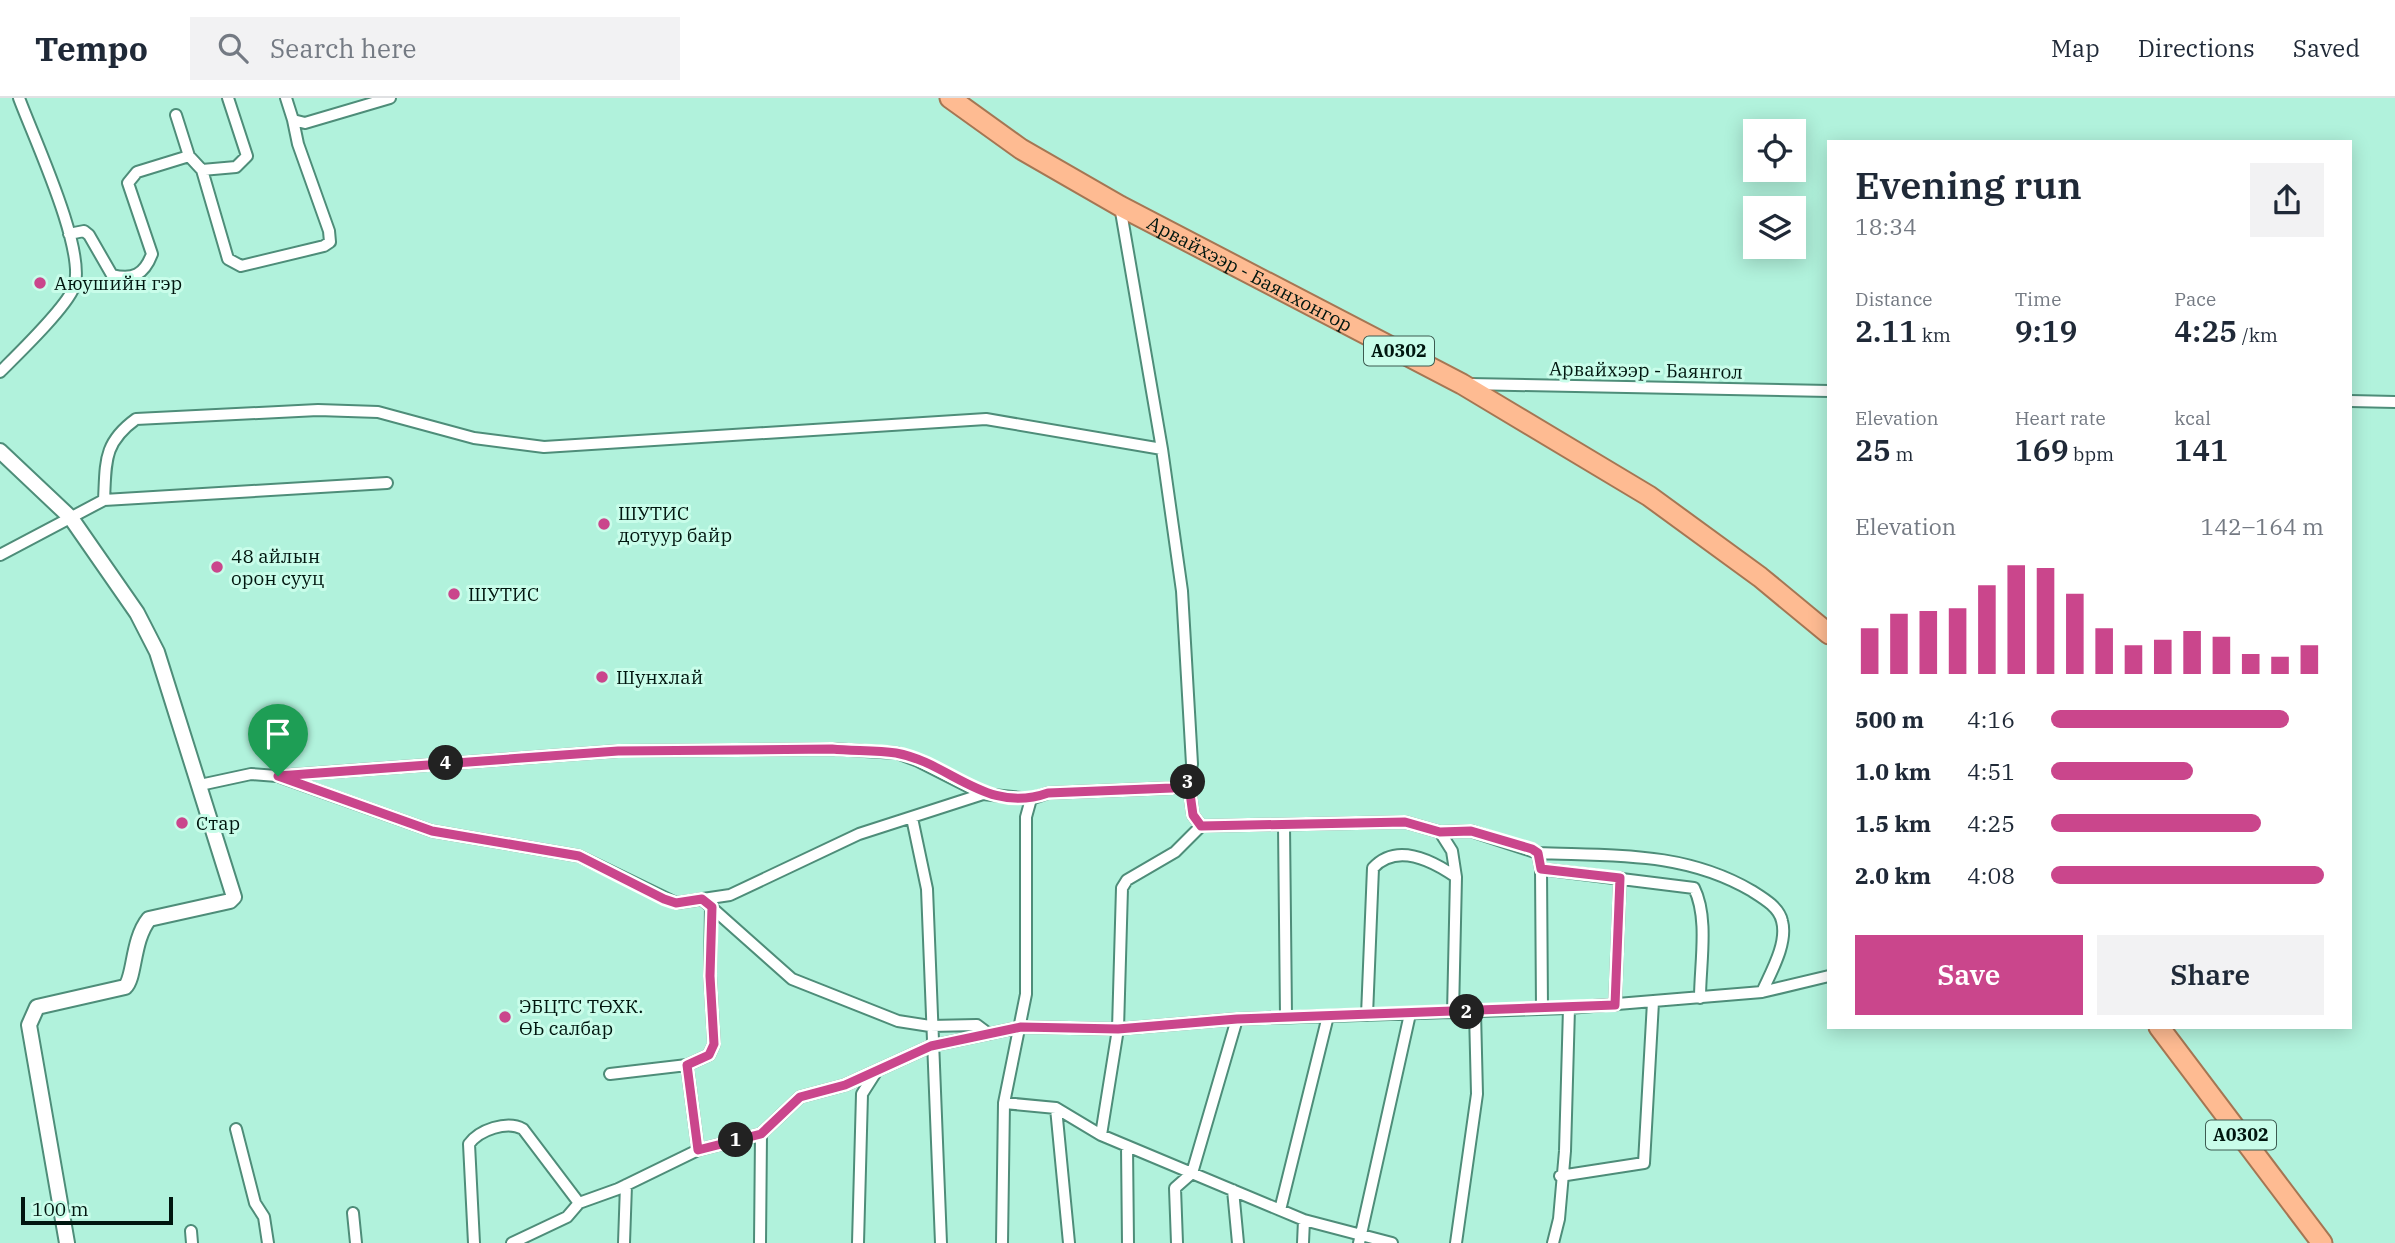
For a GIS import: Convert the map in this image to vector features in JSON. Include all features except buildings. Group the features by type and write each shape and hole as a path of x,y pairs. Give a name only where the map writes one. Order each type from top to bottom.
{"highway":[{"name":"Арвайхээр - Баянхонгор","path":"950,98 1021,149 1120,206 1462,384 1650,496 1760,577 1827,632"},
{"name":"A0302","path":"2161,1029 2322,1243"}],"street":[{"path":"0,372 36,336 74,285 69,234 19,98"},
{"path":"202,170 236,167 247,156 228,98"},
{"path":"176,115 189,156 202,170 228,259 241,266 331,242 298,144 286,98"},
{"path":"293,120 313,123 390,98"},
{"path":"69,234 84,231 89,235 112,275 127,279 137,276 152,254 128,183 137,172 189,156"},
{"path":"1120,206 1162,449 1182,592 1192,764 1188,779 1193,815 1201,826"},
{"name":"Арвайхээр - Баянгол","path":"1462,384 1827,391"},
{"path":"2352,401 2395,402"},
{"path":"104,500 110,444 120,430 136,419 318,410 378,412 474,438 544,447 986,419 1162,449"},
{"path":"0,451 71,518 137,613 157,652 233,898 149,919 134,947 130,981 125,987 37,1007 33,1012 29,1025 68,1243"},
{"path":"0,555 104,500 387,483"},
{"path":"200,785 251,774 278,776 618,751 832,749 897,753 984,794 1031,799 1048,793 1172,788 1188,779"},
{"path":"278,776 432,831 579,856 676,903 730,895 859,834 984,794"},
{"path":"1002,1243 1004,1103 1026,994 1026,817 1031,799"},
{"path":"912,818 927,889 930,1026 941,1243"},
{"path":"1101,1135 1118,1029 1122,888 1127,880 1175,852 1201,826 1405,822 1440,832 1471,831 1538,853 1678,860 1742,885 1779,913 1783,922 1777,956 1762,992"},
{"path":"1284,825 1286,1017"},
{"path":"1440,832 1452,851 1456,877 1453,1013"},
{"path":"1538,853 1541,869 1542,1009"},
{"path":"1367,1015 1373,868 1386,860 1414,855 1434,862 1456,877"},
{"path":"1541,869 1694,888 1699,899 1701,916 1700,998"},
{"path":"1615,1005 1620,878"},
{"path":"702,899 792,979 898,1021 930,1026 978,1025 989,1034"},
{"path":"610,1074 687,1065 709,1055 714,1044 710,976 712,907"},
{"path":"512,1243 567,1217 579,1203 626,1185 698,1150 761,1134 800,1097 845,1085 931,1046 1021,1027 1118,1029 1237,1019 1569,1008 1762,992 1827,976"},
{"path":"1560,1175 1644,1163 1653,1002"},
{"path":"1553,1243 1559,1219 1560,1175 1564,1151 1569,1008"},
{"path":"1456,1243 1478,1094 1475,1012"},
{"path":"1360,1238 1410,1014"},
{"path":"1280,1210 1328,1016"},
{"path":"1177,1243 1175,1188 1192,1173 1237,1019"},
{"path":"687,1065 698,1150"},
{"path":"858,1243 862,1094 877,1071"},
{"path":"1004,1103 1056,1108 1101,1135 1304,1220 1360,1238 1392,1243"},
{"path":"1056,1108 1069,1243"},
{"path":"474,1243 469,1144 481,1131 516,1125 523,1129 579,1203"},
{"path":"236,1129 256,1203 264,1217 268,1243"},
{"path":"760,1243 761,1134"},
{"path":"1127,1146 1128,1243"},
{"path":"624,1243 626,1185"},
{"path":"1233,1190 1238,1243"},
{"path":"352,1213 356,1243"},
{"path":"1303,1243 1304,1220"}],"place":[{"name":"Аюушийн гэр","path":"40,283"},
{"name":"ШУТИС дотуур байр","path":"604,524"},
{"name":"48 айлын орон сууц","path":"217,567"},
{"name":"ШУТИС","path":"454,594"},
{"name":"Шунхлай","path":"602,677"},
{"name":"Стар","path":"182,823"},
{"name":"ЭБЦТС ТӨХК. ӨЬ салбар","path":"505,1017"}],"route":[{"path":"832,749 897,753 984,794 1031,799 1048,793 1172,788 1188,779 1193,815 1201,826 1405,822 1431,827 1440,832 1471,831 1532,849 1538,853 1541,869 1620,878 1615,1005 1237,1019 1118,1029 1021,1027 931,1046 845,1085 800,1097 761,1134 698,1150 687,1065 709,1055 714,1044 710,976 712,907 702,899 676,903 664,899 579,856 525,849 432,831 278,776 618,751 832,749"}]}
